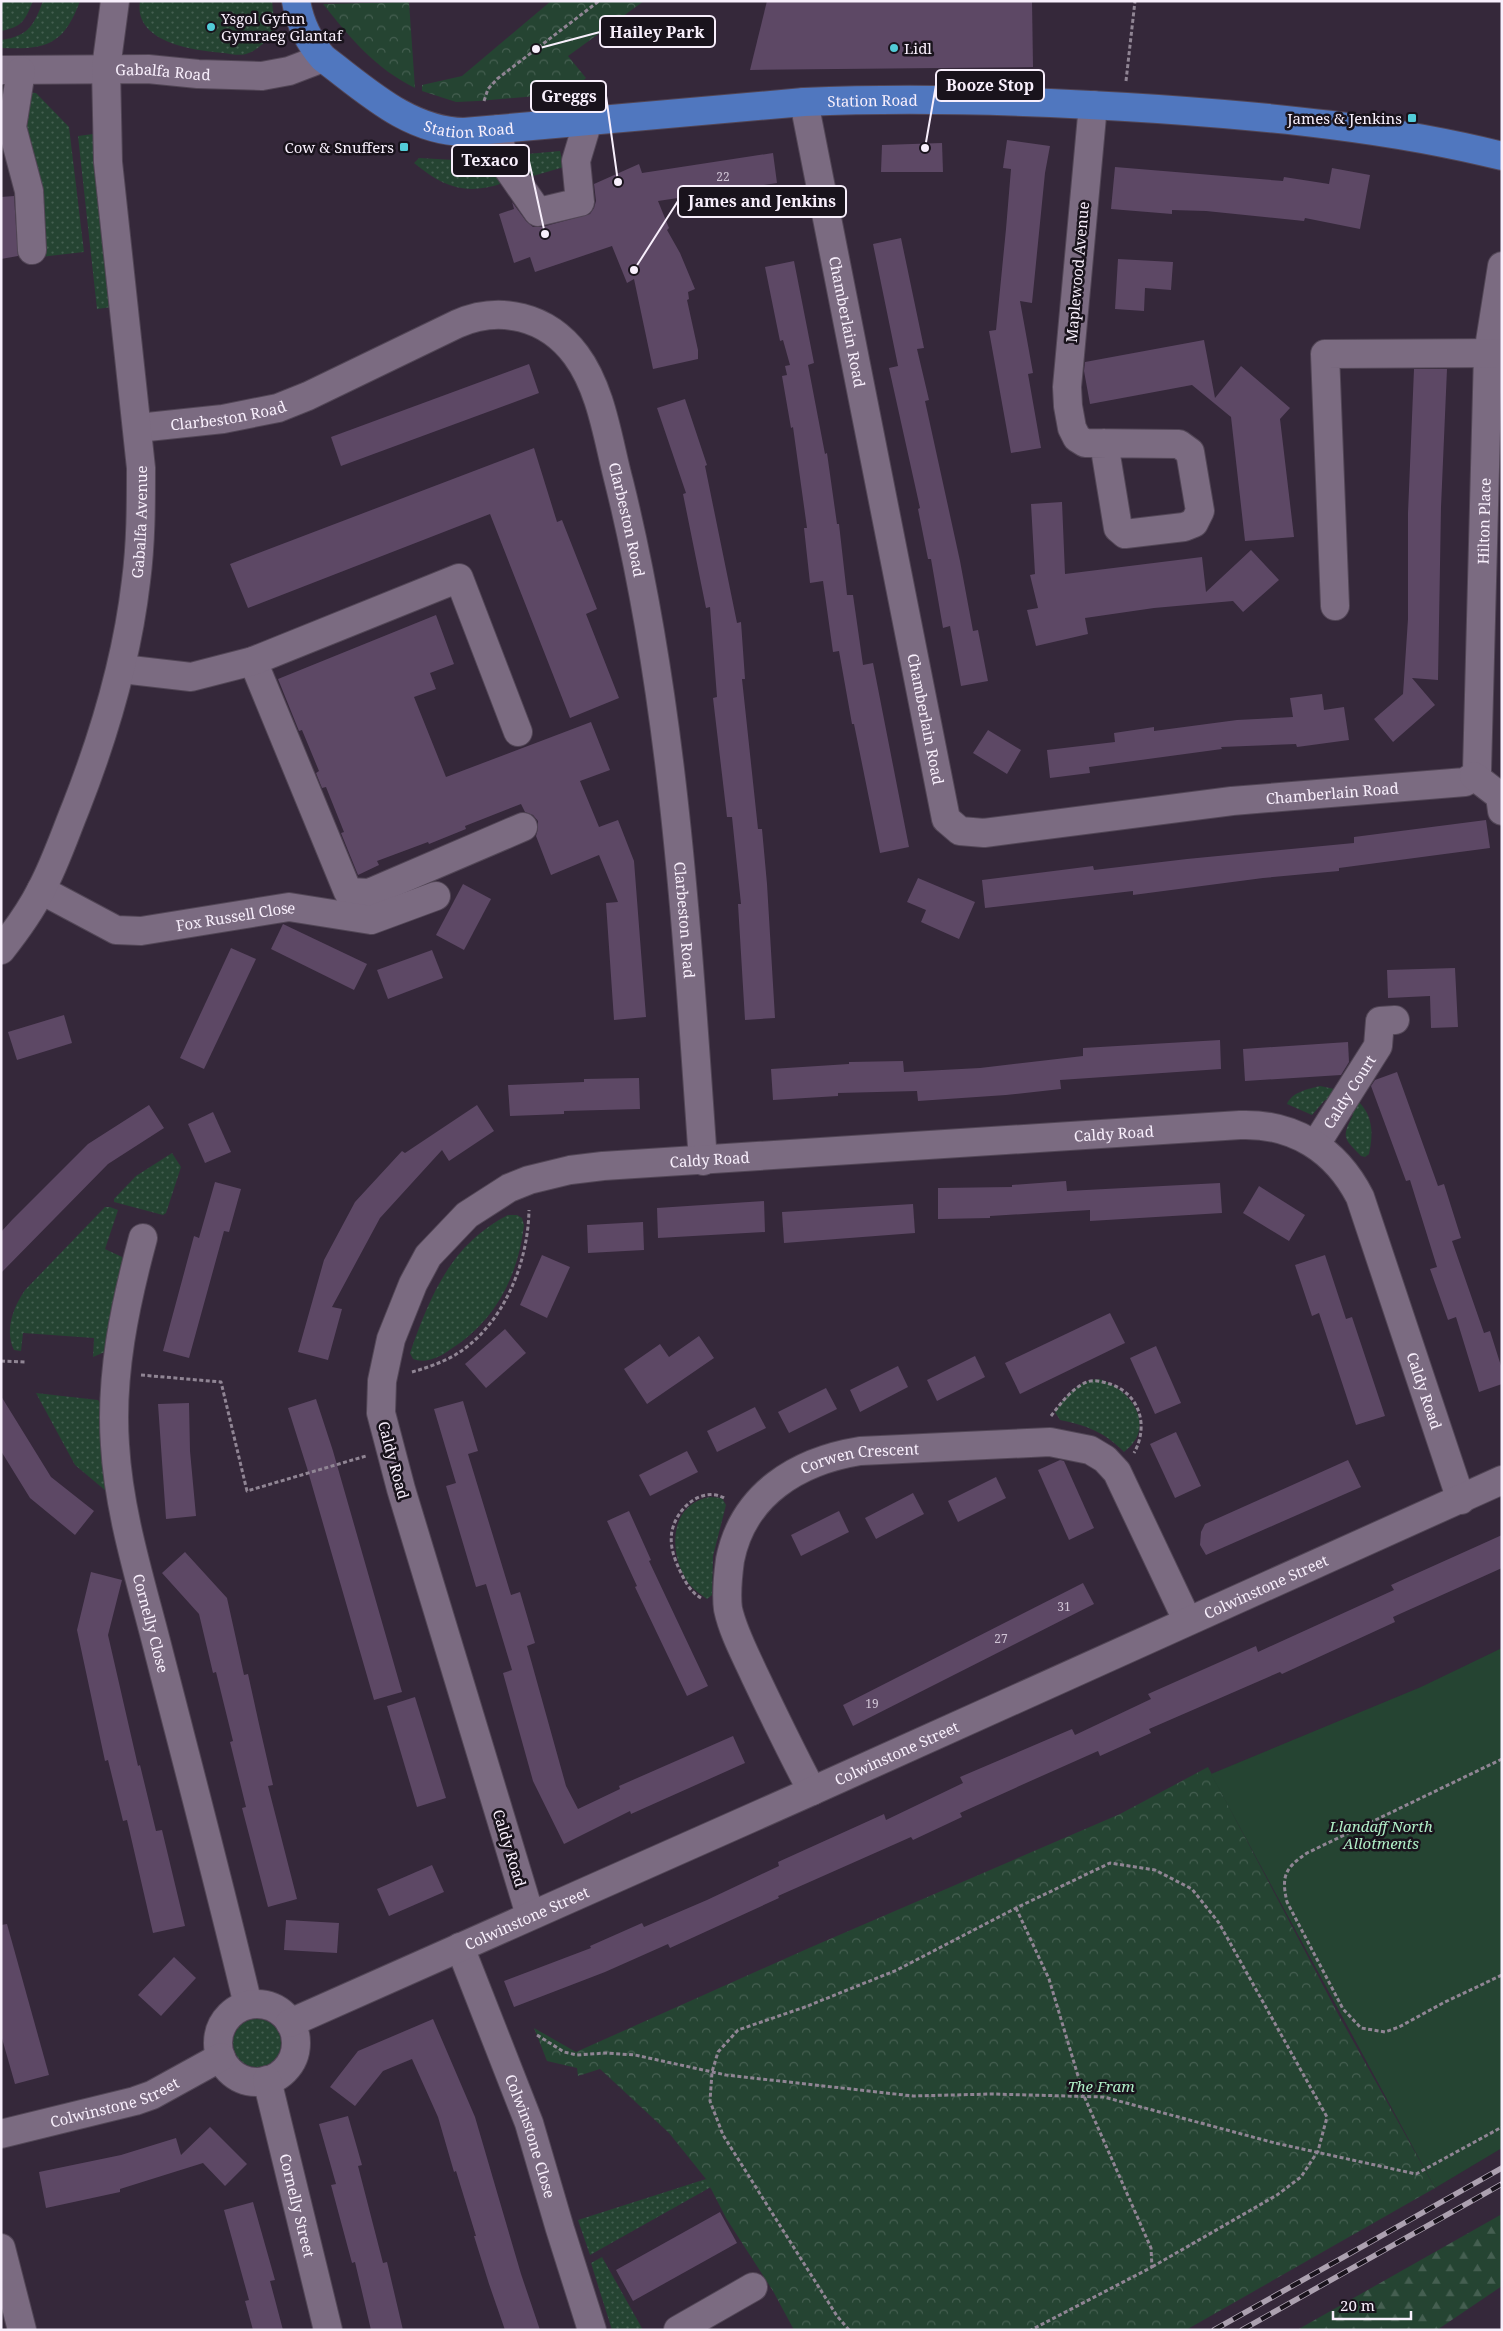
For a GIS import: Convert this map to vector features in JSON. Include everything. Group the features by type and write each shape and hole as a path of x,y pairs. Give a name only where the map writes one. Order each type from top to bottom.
{"main road":[{"name":"Station Road","path":"296,1 304,31 312,45 323,58 382,102 408,118 428,127 455,132 804,102 916,100 1093,105 1216,113 1345,127 1436,142 1502,156"}],"street":[{"name":"Gabalfa Avenue","path":"1,950 22,922 41,890 90,771 122,669 137,580 141,515 138,428 108,162 106,68 115,1"},
{"name":"Gabalfa Road","path":"11,71 106,68 262,76 289,71 323,58"},
{"path":"11,71 7,127 29,191 32,250"},
{"name":"Chamberlain Road","path":"804,102 946,819 952,826 960,831 984,833 1232,802 1469,779"},
{"name":"Maplewood Avenue","path":"1093,105 1067,387 1072,428 1077,438 1085,443 1104,443"},
{"path":"499,129 502,160 538,212 580,202 576,161 588,121"},
{"name":"Hilton Place","path":"1469,779 1477,771 1495,354 1502,266"},
{"name":"Clarbeston Road","path":"138,428 232,417 278,408 308,396 472,317 508,314 533,321 564,341 577,356 589,378 600,408 628,517 658,690 678,848 702,1161"},
{"path":"1335,606 1325,354 1495,354"},
{"path":"122,669 191,677 253,661 459,578 518,732"},
{"path":"253,661 348,892 369,893 523,827"},
{"path":"1469,779 1500,796 1502,811"},
{"name":"Fox Russell Close","path":"41,890 116,930 141,931 289,908 371,920 436,896"},
{"name":"Caldy Court","path":"1316,1144 1378,1046 1380,1021 1395,1020"},
{"name":"Caldy Road","path":"530,1915 390,1449 381,1413 382,1381 391,1339 402,1310 428,1256 467,1215 502,1192 529,1180 570,1170 603,1166 1257,1124 1276,1127 1294,1133 1316,1144 1329,1154 1342,1168 1360,1197 1461,1500"},
{"name":"Cornelly Close","path":"143,1238 133,1275 116,1372 115,1444 123,1508 248,2005"},
{"name":"Corwen Crescent","path":"812,1791 779,1727 736,1634 728,1605 728,1574 734,1544 748,1512 776,1486 797,1471 838,1455 860,1451 1036,1442 1071,1445 1090,1450 1104,1459 1117,1472 1187,1620"},
{"name":"Colwinstone Street","path":"290,2023 812,1791 1187,1620 1461,1500 1502,1480"},
{"name":"Colwinstone Close","path":"460,1947 530,2123 560,2229 592,2330"},
{"path":"259,2004 272,2007 283,2014 290,2023 295,2036 295,2049 291,2061 284,2071 267,2080 249,2081 237,2076 227,2068 221,2057 218,2045 220,2032 225,2020 235,2011 248,2005 259,2004"},
{"name":"Colwinstone Street","path":"1,2134 135,2101 152,2095 221,2057"},
{"name":"Cornelly Street","path":"267,2080 328,2330"},
{"path":"1,2248 22,2330"},
{"path":"678,2330 754,2287"}],"path":[{"path":"484,101 488,89 497,78 599,1"},
{"path":"1123,107 1135,1"},
{"path":"382,1381 429,1367 455,1355 475,1339 493,1318 505,1300 517,1274 525,1246 528,1222 529,1180"},
{"path":"1,1361 26,1362"},
{"path":"116,1372 221,1382 247,1491 390,1449"},
{"path":"1036,1442 1061,1402 1078,1387 1089,1381 1101,1381 1116,1386 1129,1395 1138,1406 1142,1428 1140,1443 1117,1472"},
{"path":"728,1605 703,1600 687,1586 671,1549 672,1531 676,1518 684,1508 694,1499 706,1494 720,1495 748,1512"},
{"path":"1502,1759 1307,1853 1295,1861 1289,1868 1284,1877 1283,1885 1287,1902 1343,2009 1361,2028 1385,2032 1399,2027 1443,2003 1502,1975"},
{"path":"848,2330 837,2316 723,2135 710,2101 712,2072 718,2052 738,2030 805,2008 897,1970 1016,1908 1110,1863 1155,1870 1192,1889 1219,1923 1327,2117 1318,2152 1301,2177 1277,2195 1152,2267 1031,2330"},
{"path":"1016,1908 1050,1979 1084,2096 1151,2248 1152,2267"},
{"path":"537,2035 564,2052 577,2055 606,2053 635,2055 712,2072 913,2096 992,2094 1104,2097 1275,2143 1416,2174 1502,2127"}],"green space":[{"path":"2,1 33,1 28,13 19,25 1,31"},
{"path":"43,1 80,1 67,27 60,36 51,42 30,48 1,48 1,40 18,36 29,28 37,17"},
{"name":"Ysgol Gyfun Gymraeg Glantaf","path":"140,1 272,1 275,30 259,47 241,55 183,47 168,42 146,27 140,15"},
{"path":"551,1 644,1 568,56 586,78 570,93 456,102 422,91 422,85 462,76"},
{"path":"409,2 415,88 388,72 364,52 323,4"},
{"path":"24,92 36,93 69,127 84,252 40,257 20,119"},
{"path":"93,134 112,307 97,309 78,136"},
{"path":"560,151 564,167 526,178 516,163 516,155"},
{"path":"419,158 455,160 487,158 489,165 503,183 478,189 456,187 435,178 414,163"},
{"path":"1320,1086 1339,1090 1331,1103 1325,1100 1312,1115 1287,1104 1296,1094"},
{"path":"1354,1098 1365,1110 1370,1123 1371,1146 1369,1154 1365,1157 1361,1156 1346,1137 1353,1115 1346,1111"},
{"path":"172,1153 181,1167 166,1213 163,1215 114,1202 114,1199 136,1176"},
{"path":"105,1207 118,1210 105,1249 122,1257 126,1268 107,1351 93,1357 94,1338 23,1333 21,1351 14,1350 11,1342 10,1326 17,1303 25,1290"},
{"path":"508,1215 517,1215 522,1218 524,1225 516,1262 502,1296 492,1311 467,1338 438,1357 423,1361 413,1359 410,1353 426,1311 445,1274 457,1256 471,1241 488,1227"},
{"path":"1099,1379 1121,1391 1136,1410 1139,1431 1134,1442 1124,1452 1117,1445 1095,1431 1078,1424 1060,1420 1055,1412 1073,1390 1085,1382"},
{"path":"36,1393 98,1400 103,1407 112,1491 106,1491 75,1465"},
{"path":"710,1497 722,1498 726,1505 713,1556 712,1595 707,1599 689,1584 682,1572 675,1546 679,1520 686,1509 696,1502"},
{"name":"Llandaff North Allotments","path":"1502,1648 1502,2148 1435,2188 1211,1774 1421,1687"},
{"name":"The Fram","path":"1208,1767 1338,2014 1435,2188 1186,2330 794,2330 773,2291 726,2218 706,2179 669,2133 600,2069 578,2076 577,2068 547,2061 534,2028 576,2052 809,1948 1120,1814"},
{"path":"257,2019 266,2021 274,2026 279,2034 281,2043 279,2052 274,2060 266,2065 257,2067 248,2065 240,2060 235,2052 233,2043 235,2034 240,2026 248,2021"},
{"path":"706,2179 711,2187 590,2255 578,2220"},
{"path":"1502,2214 1502,2286 1437,2330 1297,2330"},
{"path":"602,2257 643,2330 612,2330 591,2263"}],"building":[{"name":"Lidl","path":"767,1 1032,1 1033,67 750,70"},
{"path":"1007,140 1050,146 1045,173 1032,303 1020,301 1033,373 1028,374 1041,448 1011,453 989,331 996,330 1006,229 1011,169 1003,168"},
{"path":"942,143 943,172 881,172 882,145"},
{"path":"773,153 777,183 658,201 669,228 667,230 680,253 695,289 688,292 689,299 687,300 698,350 698,359 653,369 634,279 627,283 612,246 535,272 530,257 514,263 499,214 514,209 512,202 526,221 533,227 542,227 590,214 596,201 594,184 639,164 642,173"},
{"path":"1115,167 1283,181 1284,177 1329,184 1332,168 1370,175 1360,229 1305,218 1304,221 1206,211 1172,210 1172,214 1111,209"},
{"path":"14,196 18,256 1,259 1,197"},
{"path":"901,238 924,348 917,349 929,400 925,401 960,561 973,631 978,630 988,681 961,686 950,626 943,628 931,559 928,559 918,509 920,508 889,368 898,366 873,244"},
{"path":"1118,259 1173,262 1171,290 1145,288 1144,311 1115,309"},
{"path":"794,261 814,363 808,365 825,454 827,453 837,524 839,524 847,595 853,595 863,665 873,663 909,847 880,853 854,724 852,724 839,651 833,652 823,581 810,583 804,528 807,528 793,427 791,428 782,376 787,375 785,366 790,365 783,340 780,341 765,267"},
{"path":"1204,340 1215,398 1241,366 1290,408 1280,419 1294,537 1245,541 1231,417 1192,385 1090,404 1084,371 1085,362"},
{"path":"529,364 539,393 341,466 331,437"},
{"path":"1414,369 1447,369 1441,507 1438,680 1412,678 1435,705 1393,742 1374,719 1403,694 1408,619 1408,513"},
{"path":"685,399 707,465 705,466 737,623 741,622 745,679 742,679 758,829 762,829 775,1018 745,1020 738,904 741,904 732,817 727,817 713,698 717,697 710,607 706,608 683,494 686,493 657,408"},
{"path":"534,448 557,522 562,520 597,609 586,614 619,698 570,718 490,514 248,608 230,564"},
{"path":"1062,502 1065,574 1202,557 1206,592 1251,550 1279,580 1243,612 1233,601 1154,608 1085,618 1088,634 1036,646 1027,610 1038,608 1030,575 1035,574 1031,504"},
{"path":"436,615 454,664 430,673 436,689 414,697 446,777 591,722 610,770 580,781 599,827 618,820 634,861 646,1017 614,1020 606,903 618,902 599,855 551,875 536,836 538,821 533,815 525,812 521,804 465,826 466,829 429,844 428,842 377,861 379,865 358,875 341,833 344,832 326,787 322,788 316,773 319,771 302,730 299,731 278,679"},
{"path":"1322,694 1324,710 1344,707 1349,740 1297,747 1296,744 1221,747 1222,749 1089,767 1090,773 1050,778 1047,750 1115,742 1114,733 1154,727 1154,731 1237,720 1293,717 1290,698"},
{"path":"988,730 1021,750 1007,774 973,753"},
{"path":"1486,820 1490,848 1339,868 1339,871 1263,878 1133,895 1133,891 985,908 982,880 1093,866 1094,870 1354,843 1354,837"},
{"path":"918,878 975,902 959,939 921,922 926,910 907,902"},
{"path":"463,884 491,899 464,950 436,935"},
{"path":"283,924 367,964 354,990 271,949"},
{"path":"231,948 256,959 204,1069 180,1058"},
{"path":"432,950 443,978 388,999 377,970"},
{"path":"1455,968 1458,1027 1431,1028 1430,996 1388,998 1387,970"},
{"path":"64,1015 72,1043 17,1060 8,1032"},
{"path":"1220,1040 1221,1069 1060,1080 1061,1089 1006,1095 918,1101 917,1091 838,1093 838,1096 773,1100 771,1069 849,1064 849,1062 903,1061 904,1072 980,1068 1083,1056 1083,1048"},
{"path":"1348,1042 1349,1062 1341,1075 1245,1081 1243,1049"},
{"path":"1397,1072 1438,1186 1444,1184 1461,1238 1452,1241 1484,1333 1490,1331 1502,1369 1502,1384 1479,1392 1456,1317 1448,1320 1430,1269 1437,1267 1410,1180 1406,1181 1371,1086 1375,1080"},
{"path":"639,1078 640,1109 564,1111 564,1114 510,1116 508,1085 584,1082 584,1079"},
{"path":"149,1105 164,1128 108,1164 1,1273 1,1232 88,1144"},
{"path":"477,1105 494,1131 449,1161 442,1150 380,1218 332,1307 342,1309 328,1360 298,1352 324,1260 355,1202 402,1151 405,1153"},
{"path":"213,1112 231,1152 205,1163 188,1124"},
{"path":"1066,1181 1067,1191 1220,1183 1222,1213 1090,1221 1090,1210 990,1216 990,1218 938,1219 938,1188 1012,1187 1012,1185"},
{"path":"215,1182 241,1189 229,1232 224,1231 189,1358 163,1351 194,1236 199,1238"},
{"path":"1259,1186 1305,1215 1289,1241 1243,1213"},
{"path":"764,1201 765,1232 658,1238 657,1208"},
{"path":"913,1204 915,1233 784,1243 782,1212"},
{"path":"643,1222 644,1250 588,1253 587,1225"},
{"path":"542,1255 570,1267 547,1318 520,1305"},
{"path":"1325,1255 1346,1319 1352,1317 1385,1416 1356,1425 1319,1313 1312,1316 1295,1265"},
{"path":"1110,1313 1125,1343 1020,1394 1005,1363"},
{"path":"505,1329 526,1353 486,1388 465,1364"},
{"path":"699,1336 714,1358 647,1404 624,1369 660,1344 669,1357"},
{"path":"1156,1346 1181,1403 1155,1414 1130,1358"},
{"path":"975,1356 985,1377 937,1401 927,1380"},
{"path":"898,1366 908,1387 860,1412 850,1390"},
{"path":"826,1388 837,1409 789,1433 778,1412"},
{"path":"1,1396 51,1477 94,1511 75,1535 30,1498 1,1451"},
{"path":"316,1399 333,1451 402,1692 374,1700 288,1408"},
{"path":"463,1401 478,1451 468,1454 511,1595 520,1592 535,1643 527,1646 566,1786 578,1809 620,1789 619,1786 733,1736 745,1763 631,1814 630,1811 564,1844 533,1781 503,1673 512,1670 486,1584 476,1587 446,1486 456,1483 434,1409"},
{"path":"189,1403 190,1451 196,1516 166,1519 158,1404"},
{"path":"755,1407 766,1428 717,1452 707,1431"},
{"path":"1176,1432 1201,1486 1175,1498 1150,1444"},
{"path":"687,1451 698,1472 650,1496 639,1475"},
{"path":"1060,1460 1064,1461 1094,1528 1069,1540 1038,1470"},
{"path":"1348,1460 1361,1487 1206,1555 1200,1545 1201,1532 1205,1524"},
{"path":"996,1477 1006,1498 958,1522 948,1501"},
{"path":"913,1493 924,1514 876,1539 865,1518"},
{"path":"629,1511 651,1560 649,1561 708,1686 687,1696 635,1587 637,1586 607,1521"},
{"path":"839,1511 849,1532 801,1556 791,1535"},
{"path":"1502,1535 1502,1568 1393,1617 1395,1622 1282,1674 1280,1672 1149,1729 1151,1733 1100,1756 1098,1751 1035,1779 960,1813 962,1817 913,1840 911,1837 778,1896 779,1898 670,1948 668,1944 605,1972 514,2007 504,1981 591,1948 590,1946 642,1923 644,1927 707,1900 779,1866 778,1862 884,1814 886,1820 963,1783 960,1777 1072,1729 1075,1735 1151,1699 1148,1694 1256,1646 1258,1652 1394,1590 1391,1585"},
{"path":"185,1552 227,1598 244,1675 248,1674 273,1785 268,1786 297,1899 268,1907 242,1808 246,1807 230,1742 233,1741 216,1672 213,1673 199,1614 162,1573"},
{"path":"91,1572 122,1580 108,1635 138,1766 140,1765 156,1831 162,1830 185,1926 153,1933 127,1820 123,1821 108,1760 105,1761 77,1630"},
{"path":"1083,1583 1094,1604 853,1726 843,1705"},
{"path":"415,1697 446,1798 417,1807 387,1706"},
{"path":"432,1865 444,1892 389,1916 377,1889"},
{"path":"286,1920 339,1923 337,1953 284,1950"},
{"path":"7,1924 49,2075 15,2084 1,2035 1,1925"},
{"path":"174,1957 196,1978 161,2016 138,1995"},
{"path":"433,2019 475,2117 521,2274 540,2330 505,2330 438,2117 412,2059 383,2071 355,2106 330,2087 358,2051"},
{"path":"348,2116 362,2165 358,2166 383,2263 387,2262 403,2330 371,2330 355,2262 352,2263 331,2185 336,2184 319,2124"},
{"path":"210,2127 247,2164 225,2186 203,2163 120,2189 120,2192 46,2208 39,2172 121,2155 176,2138 181,2155"},
{"path":"253,2202 275,2280 270,2281 283,2330 253,2330 245,2301 249,2300 224,2210"},
{"path":"720,2212 737,2243 633,2301 616,2270"}],"railway":[{"path":"1214,2330 1502,2168"},
{"path":"1242,2330 1502,2184"}],"place":[{"name":"Ysgol Gyfun Gymraeg Glantaf","path":"211,27"},
{"name":"Lidl","path":"894,48"},
{"name":"Hailey Park","path":"536,49"},
{"name":"James & Jenkins","path":"1412,118"},
{"name":"Cow & Snuffers","path":"404,147"},
{"name":"Booze Stop","path":"925,148"},
{"name":"Greggs","path":"618,182"},
{"name":"Texaco","path":"545,234"},
{"name":"James and Jenkins","path":"634,270"}]}
